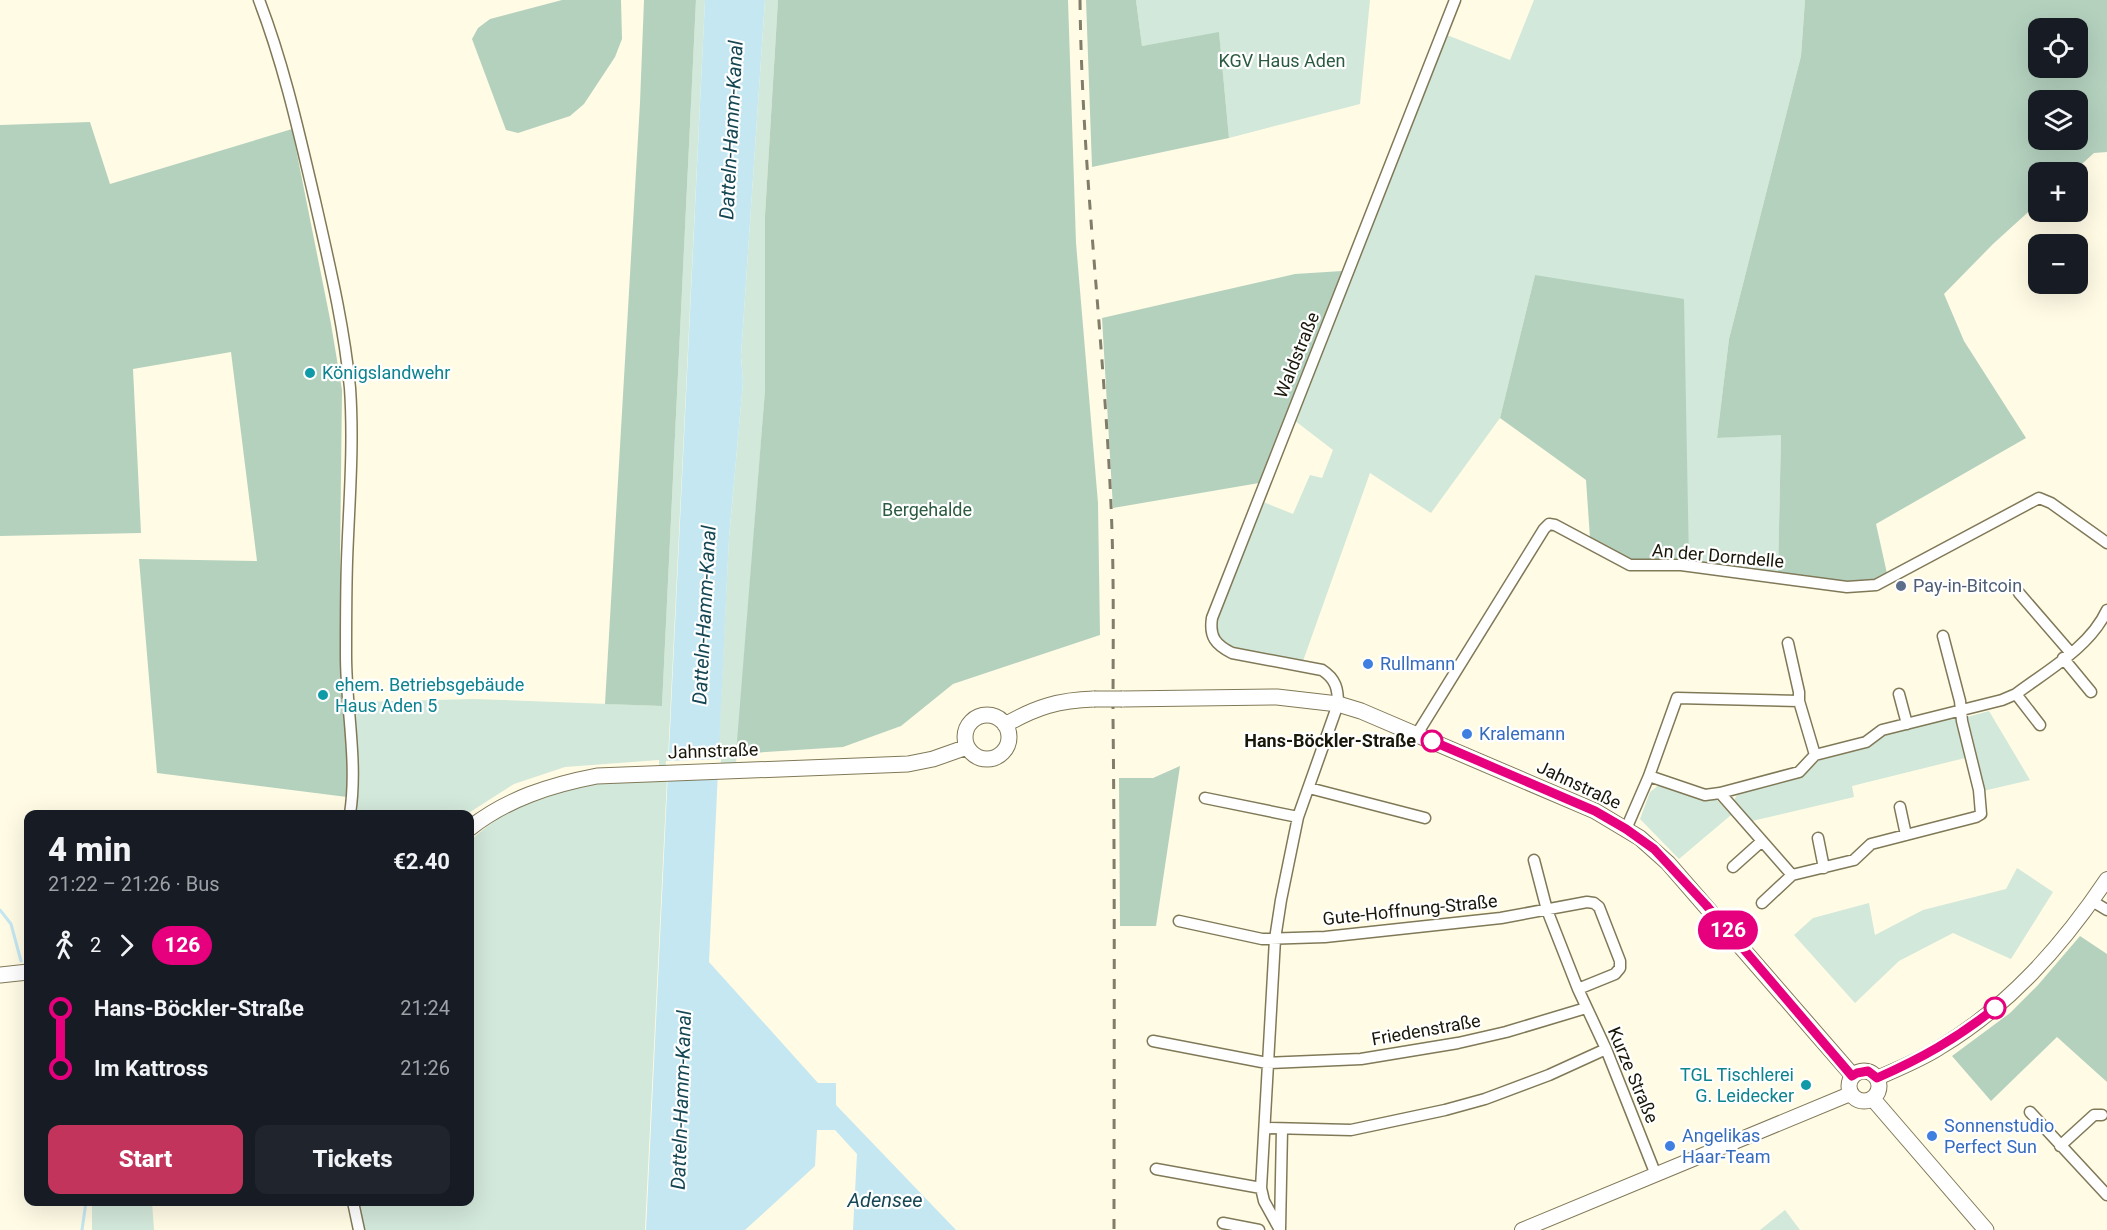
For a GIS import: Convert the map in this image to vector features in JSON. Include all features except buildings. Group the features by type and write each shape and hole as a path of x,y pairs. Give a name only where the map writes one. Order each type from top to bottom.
{"main road":[{"name":"Jahnstraße","path":"1005,725 1047,705 1070,700 1277,698 1338,704 1417,734 1595,811 1654,849 1852,1076"},
{"path":"984,715 996,717 1005,725 1009,737 1008,743 996,757 989,759 976,757 967,747 965,741 967,727 977,717 984,715"},
{"name":"Jahnstraße","path":"474,825 499,808 519,798 565,782 597,776 908,764 933,759 967,747"},
{"path":"0,975 24,972"},
{"path":"1868,1071 1877,1078 1879,1090 1873,1099 1859,1101 1850,1094 1848,1088 1852,1076 1857,1073 1868,1071"},
{"path":"1873,1099 1978,1226"}],"street":[{"path":"259,0 277,47 302,145 341,323 350,389 351,471 346,661 351,746 350,810"},
{"name":"Waldstraße","path":"1338,704 1337,688 1327,674 1299,665 1232,653 1221,647 1212,637 1210,630 1212,618 1455,0"},
{"name":"An der Dorndelle","path":"1417,734 1549,524 1555,525 1630,565 1681,565 1848,587 1876,585 2038,498 2051,503 2107,543"},
{"path":"2019,593 2091,692"},
{"path":"1649,776 1706,795 1720,793 1799,772 1815,755 1866,742 1882,730 1961,711 2016,694 2096,630 2107,610"},
{"path":"1762,903 1792,875 1854,860 1871,844 1981,814 1979,790 1943,636"},
{"path":"1788,643 1799,701 1815,755"},
{"path":"1899,694 1907,724"},
{"path":"2016,694 2040,725"},
{"path":"1626,829 1649,776 1677,698 1799,701"},
{"path":"1279,1230 1263,1201 1261,1188 1275,939 1298,818 1338,704"},
{"path":"1309,788 1425,818"},
{"path":"1720,793 1792,875"},
{"path":"1205,798 1298,818"},
{"path":"1900,807 1906,835"},
{"path":"1818,838 1824,868"},
{"path":"1732,867 1762,841"},
{"name":"Kurze Straße","path":"1534,860 1547,910 1656,1175"},
{"path":"1877,1078 1940,1048 1998,1006 2055,949 2107,879"},
{"path":"2092,901 2107,910"},
{"path":"1547,910 1594,903 1599,907 1620,961 1620,968 1615,974 1578,989"},
{"name":"Gute-Hoffnung-Straße","path":"1275,939 1370,933 1501,918 1547,910"},
{"path":"1179,921 1262,939 1275,939"},
{"name":"Friedenstraße","path":"1267,1063 1361,1059 1409,1052 1506,1032 1586,1008"},
{"path":"1153,1041 1267,1063"},
{"path":"1265,1128 1351,1130 1445,1110 1485,1099 1549,1076 1606,1049"},
{"path":"1522,1230 1850,1094"},
{"path":"2030,1112 2107,1195"},
{"path":"2060,1146 2094,1115 2102,1115"},
{"path":"1279,1230 1282,1129"},
{"path":"1156,1169 1261,1188"},
{"path":"354,1206 359,1230"},
{"path":"1223,1223 1259,1230"}],"green space":[{"path":"562,0 621,0 622,39 615,57 584,104 570,116 518,133 506,130 472,39 478,28 490,19"},
{"path":"644,0 696,0 662,706 605,704"},
{"path":"696,0 705,0 645,1230 358,1230 355,1206 474,1206 474,838 518,807 554,792 593,784 659,781 659,760 565,767 514,784 473,810 357,810 356,702 473,699 662,706"},
{"path":"765,0 778,0 765,215 765,390 735,777 717,779 729,538 743,382 741,356"},
{"name":"Bergehalde","path":"778,0 1068,0 1076,243 1098,503 1100,635 953,684 901,726 843,747 736,754 765,390 765,215"},
{"path":"1086,0 1136,0 1142,46 1219,32 1229,138 1092,167"},
{"name":"KGV Haus Aden","path":"1136,0 1370,0 1360,104 1229,138 1219,33 1142,46"},
{"path":"1534,0 1805,0 1801,56 1729,339 1717,438 1781,434 1778,573 1689,563 1535,275 1500,418 1431,513 1370,473 1303,661 1229,646 1219,636 1216,623 1261,501 1293,514 1310,475 1322,478 1333,450 1294,420 1447,35 1510,60"},
{"path":"1805,0 2107,0 2107,152 2094,153 2084,162 2028,162 2028,212 1944,294 1964,341 2026,438 1876,524 1888,578 1847,587 1778,573 1781,435 1717,438 1729,339 1801,56"},
{"path":"90,122 110,184 292,129 342,390 340,562 348,738 347,797 157,773 139,559 257,561 231,352 133,369 141,533 0,536 0,125"},
{"path":"1342,271 1259,483 1113,508 1102,318 1295,274"},
{"path":"1535,275 1684,299 1689,563 1629,560 1590,538 1586,480 1500,418"},
{"path":"1989,711 2030,780 1983,791 1967,717"},
{"path":"1956,717 1965,758 1852,786 1854,797 1752,821 1733,802 1738,793 1803,775 1820,760 1864,749 1882,736"},
{"path":"1180,766 1156,926 1120,926 1119,778 1153,778"},
{"path":"1659,785 1700,799 1716,799 1731,815 1679,859 1640,819 1650,792"},
{"path":"2017,868 2053,892 2011,959 1953,933 1899,961 1855,1003 1794,935 1813,918 1869,903 1875,935 1923,910 2006,889"},
{"path":"2080,936 2107,954 2107,1082 2057,1037 1991,1101 1952,1056 2010,1013 2038,985"},
{"path":"92,1206 152,1206 154,1230 92,1230"},
{"path":"1785,1210 1800,1230 1760,1230"}],"water":[{"path":"705,0 765,0 741,356 743,382 729,538 709,962 818,1083 836,1083 836,1105 956,1230 853,1230 857,1154 835,1130 817,1130 815,1166 745,1230 646,1230"}],"pier":[{"path":"721,759 720,779 665,780 666,761"}],"waterway":[{"path":"0,910 11,924 21,961"},
{"path":"82,1230 85,1206"}],"railway":[{"path":"1080,0 1089,200 1105,398 1112,531 1114,1230"}],"bus line":[{"name":"126","path":"1432,741 1595,811 1641,838 1668,863 1706,905 1852,1076 1868,1071 1877,1078 1920,1059 1971,1027 1995,1008"}],"place":[{"name":"Königslandwehr","path":"310,373"},
{"name":"Pay-in-Bitcoin","path":"1901,586"},
{"name":"Rullmann","path":"1368,664"},
{"name":"ehem. Betriebsgebäude Haus Aden 5","path":"323,695"},
{"name":"Kralemann","path":"1467,734"},
{"name":"Hans-Böckler-Straße","path":"1432,741"},
{"name":"TGL Tischlerei G. Leidecker","path":"1806,1085"},
{"name":"Sonnenstudio Perfect Sun","path":"1932,1136"},
{"name":"Angelikas Haar-Team","path":"1670,1146"}],"water label":[{"name":"Datteln-Hamm-Kanal","path":"731,130"},
{"name":"Datteln-Hamm-Kanal","path":"704,615"},
{"name":"Datteln-Hamm-Kanal","path":"681,1100"},
{"name":"Adensee","path":"885,1200"}]}
